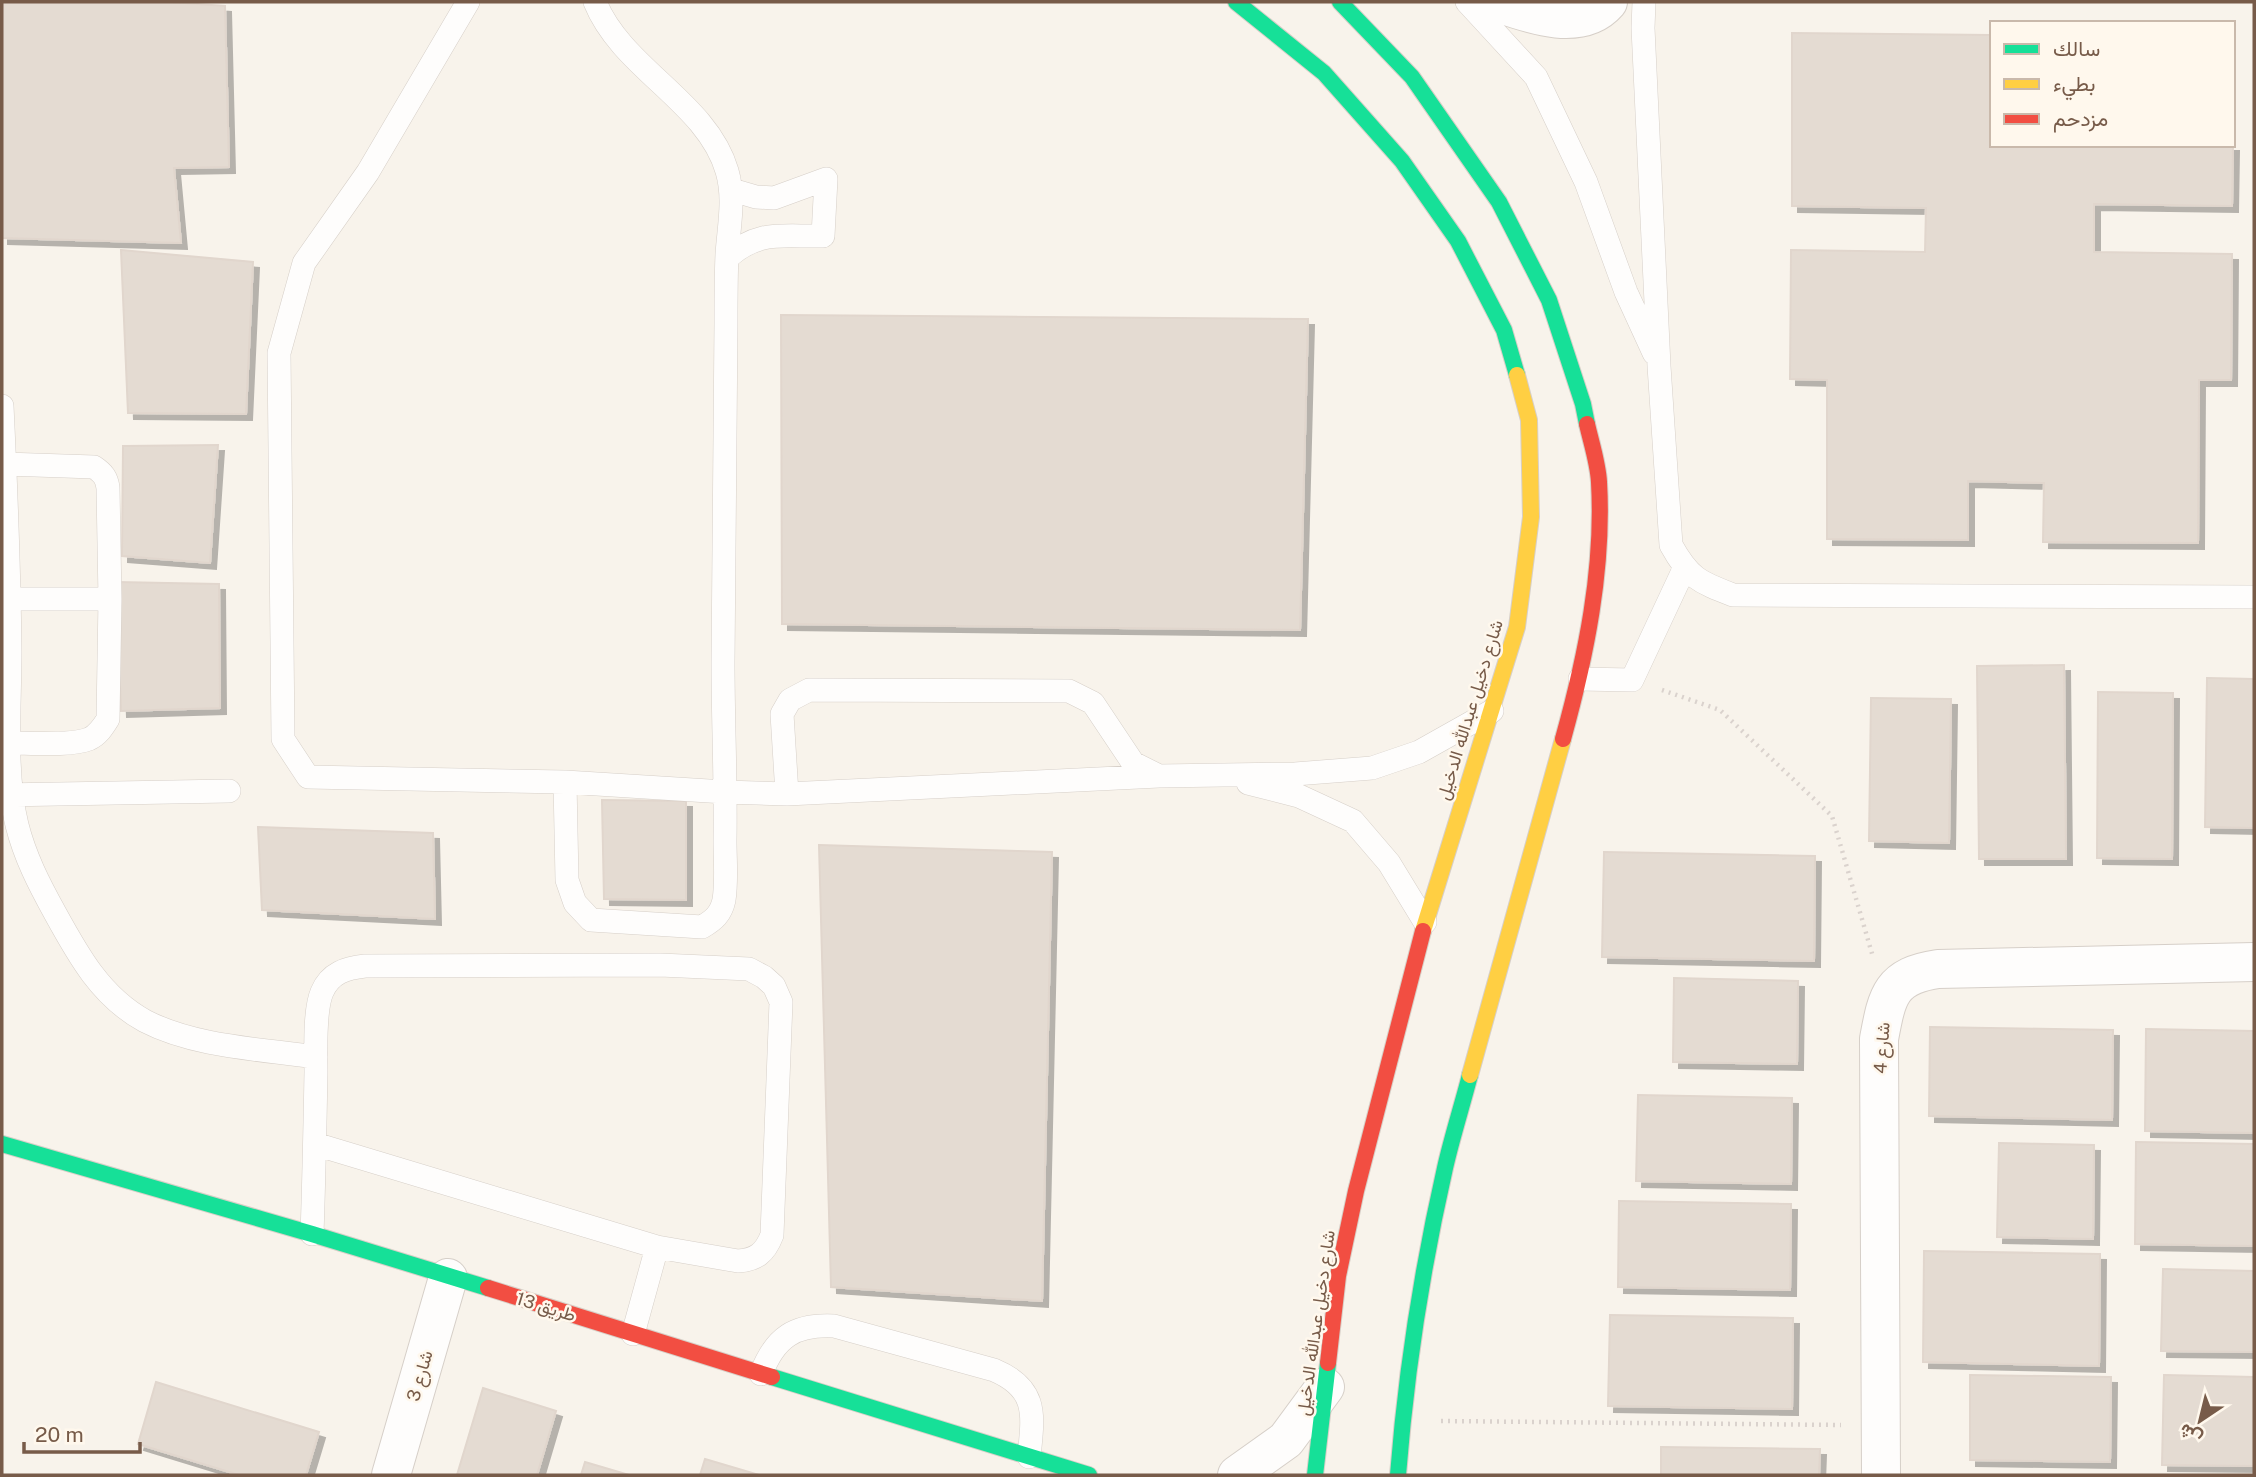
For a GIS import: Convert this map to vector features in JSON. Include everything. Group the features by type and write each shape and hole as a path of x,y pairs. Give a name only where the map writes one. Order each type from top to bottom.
{"street":[{"name":"شارع دخيل عبدالله الدخيل","path":"1236,2 1324,73 1402,161 1458,241 1504,331 1529,420 1531,517 1517,627 1425,922 1368,1144 1338,1276 1315,1475"},
{"path":"1340,2 1412,77 1499,202 1549,300 1583,404 1599,479 1600,552 1580,679 1445,1166 1432,1227 1401,1421 1398,1475"},
{"path":"1494,2 1545,18 1563,19 1592,13 1608,2"},
{"name":"شارع 4","path":"1881,1475 1880,1039 1886,1001 1895,988 1923,971 1938,969 2254,961"},
{"name":"طريق 13","path":"2,1144 312,1234 1089,1475"},
{"name":"شارع 3","path":"391,1475 448,1278"},
{"path":"1237,1475 1286,1440 1325,1387"}],"lane":[{"path":"468,2 368,172 304,263 279,353 283,738 308,776 565,782 787,794 1159,776 1295,774 1372,768 1419,752 1492,711"},
{"path":"565,782 567,880 575,903 591,920 702,927 718,918 724,900 727,258 732,190 726,166 715,145 681,102 617,40 602,19 595,2"},
{"path":"1466,2 1536,77 1586,182 1626,292 1659,366"},
{"path":"1644,2 1659,366 1671,545 1684,569 1703,583 1733,595 2254,597"},
{"path":"727,258 742,244 761,237 823,236 826,179 774,198 756,197 732,190"},
{"path":"2,406 9,599 6,651 10,743 7,796 25,853 37,880 82,963 99,984 142,1019 167,1031 194,1039 316,1056"},
{"path":"5,464 85,466 102,472 107,479 108,488 110,599 109,706 108,719 100,731 89,739 77,741 10,743"},
{"path":"1580,679 1632,680 1684,569"},
{"path":"9,599 110,599"},
{"path":"787,794 782,714 790,700 809,690 1069,691 1093,703 1133,763 1159,776"},
{"path":"1222,776 1299,796 1353,821 1389,863 1425,922"},
{"path":"7,796 229,791"},
{"path":"312,1234 318,1001 330,978 340,971 353,967 660,965 749,969 764,977 779,993 781,1002 772,1235 767,1248 749,1261 657,1247 315,1144"},
{"path":"633,1334 657,1247"},
{"path":"761,1374 768,1356 780,1341 796,1330 815,1325 834,1326 994,1370 1011,1377 1024,1389 1031,1406 1028,1457"}],"path":[{"path":"1632,680 1720,710 1832,816 1886,1001"},
{"path":"1401,1421 1881,1426"}],"building":[{"path":"2,2 169,2 225,6 229,167 174,168 181,243 2,238"},
{"path":"1792,33 1990,35 1990,147 2233,147 2232,206 2094,204 2094,252 2232,254 2231,380 2199,380 2198,543 2043,542 2044,483 1968,481 1968,540 1827,539 1827,380 1790,379 1791,250 1925,252 1926,208 1792,206"},
{"path":"121,250 253,262 246,414 128,413"},
{"path":"781,315 1308,319 1300,630 782,624"},
{"path":"218,445 210,563 122,556 123,446"},
{"path":"116,582 219,584 220,708 121,711"},
{"path":"2064,665 2066,859 1979,859 1977,666"},
{"path":"2207,678 2254,679 2254,828 2205,827"},
{"path":"2098,692 2173,693 2172,859 2097,858"},
{"path":"1871,698 1951,699 1949,843 1869,841"},
{"path":"602,800 686,801 686,900 604,899"},
{"path":"258,827 433,833 435,919 262,910"},
{"path":"819,845 1052,852 1042,1301 831,1287"},
{"path":"1604,852 1815,856 1814,961 1602,957"},
{"path":"1674,978 1798,981 1797,1064 1673,1062"},
{"path":"1930,1027 2113,1030 2112,1120 1929,1116"},
{"path":"2146,1029 2254,1031 2254,1133 2145,1131"},
{"path":"1638,1095 1792,1098 1791,1184 1636,1181"},
{"path":"2136,1142 2254,1144 2254,1246 2135,1244"},
{"path":"1999,1143 2094,1145 2093,1239 1997,1237"},
{"path":"1619,1201 1791,1204 1790,1290 1618,1287"},
{"path":"1924,1251 2100,1254 2099,1366 1923,1362"},
{"path":"2163,1269 2254,1271 2254,1352 2161,1351"},
{"path":"1610,1315 1793,1318 1792,1409 1608,1406"},
{"path":"1970,1375 2111,1377 2110,1462 1970,1460"},
{"path":"2164,1375 2254,1377 2254,1466 2162,1465"},
{"path":"156,1382 319,1432 306,1475 239,1475 138,1444"},
{"path":"483,1388 556,1411 537,1475 457,1475"},
{"path":"1661,1447 1820,1449 1819,1475 1661,1475"},
{"path":"705,1459 759,1475 700,1475"},
{"path":"585,1462 629,1475 581,1475"}],"traffic: fast":[{"path":"1236,2 1324,73 1402,161 1458,241 1504,330 1517,375"},
{"path":"1340,2 1412,77 1499,202 1549,300 1587,424"},
{"path":"1398,1475 1405,1398 1422,1282 1445,1168 1470,1075"},
{"path":"2,1144 488,1288"},
{"path":"1315,1475 1328,1363"},
{"path":"772,1377 1089,1475"}],"traffic: slow":[{"path":"1423,931 1517,627 1531,517 1529,420 1517,375"},
{"path":"1470,1075 1563,739"}],"traffic: jam":[{"path":"1563,739 1586,644 1599,547 1598,475 1587,424"},
{"path":"1328,1363 1338,1276 1356,1191 1423,931"},
{"path":"488,1288 772,1377"}]}
